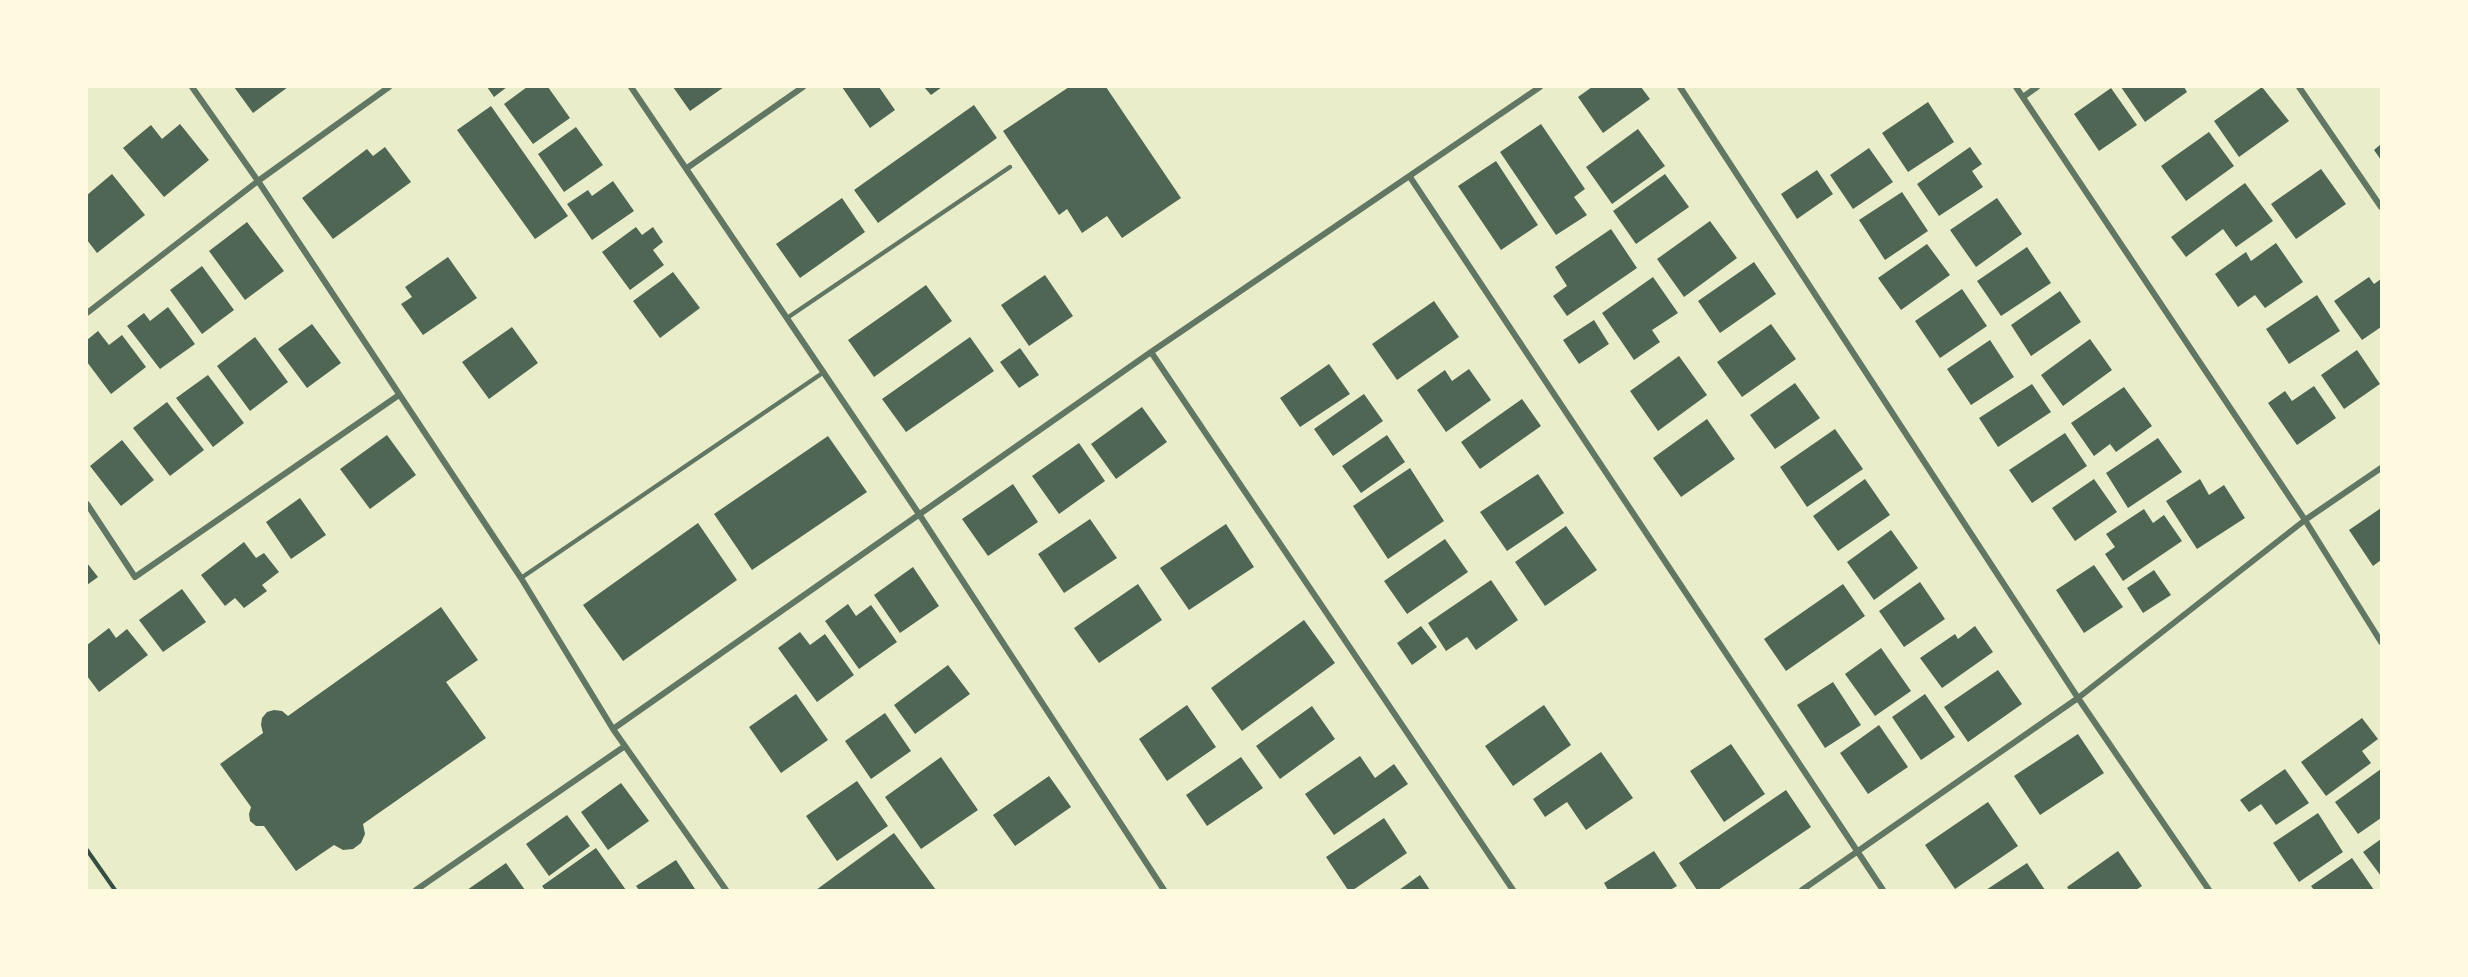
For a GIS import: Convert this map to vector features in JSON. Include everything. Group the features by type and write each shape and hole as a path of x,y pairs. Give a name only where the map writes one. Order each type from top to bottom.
{"street":[{"path":"192,87 258,181 521,578 613,729 726,890"},
{"path":"87,313 258,181 389,87"},
{"path":"631,87 919,514 1164,890"},
{"path":"687,168 803,87"},
{"path":"613,729 1150,352 1540,87"},
{"path":"1680,87 2078,698 2209,890"},
{"path":"2016,87 2304,520 2381,642"},
{"path":"2023,97 2037,87"},
{"path":"2299,87 2381,207"},
{"path":"1410,177 1883,890"},
{"path":"1150,352 1513,890"},
{"path":"87,504 135,577 399,395"},
{"path":"1803,890 2078,698 2304,520 2381,468"},
{"path":"416,890 625,746"}],"lane":[{"path":"787,318 1010,167"},
{"path":"521,578 824,372"}],"path":[{"path":"87,849 115,890"}],"building":[{"path":"234,87 288,87 253,113"},
{"path":"487,87 507,87 494,97"},
{"path":"527,87 548,87 570,118 533,144 504,104"},
{"path":"673,87 724,87 690,111"},
{"path":"842,87 879,87 895,110 870,128"},
{"path":"924,87 942,87 931,95"},
{"path":"1069,87 1106,87 1181,198 1122,238 1107,216 1082,233 1067,209 1059,215 1003,131"},
{"path":"1592,87 1641,87 1650,99 1603,133 1578,97"},
{"path":"2121,87 2184,87 2187,92 2145,122"},
{"path":"2262,87 2289,121 2239,157 2214,121"},
{"path":"2111,88 2137,125 2099,151 2074,114"},
{"path":"1928,102 1954,142 1908,172 1882,133"},
{"path":"974,105 997,138 878,223 854,190"},
{"path":"491,106 568,216 535,239 457,130"},
{"path":"180,124 209,160 164,197 123,148 151,125 162,139"},
{"path":"1541,124 1585,189 1574,197 1587,215 1556,235 1500,152"},
{"path":"576,127 603,165 564,192 538,154"},
{"path":"1638,129 1665,166 1612,204 1586,167"},
{"path":"2209,132 2234,166 2186,201 2161,166"},
{"path":"2381,144 2381,160 2374,150"},
{"path":"385,147 411,182 333,239 302,198 367,149 373,156"},
{"path":"1970,147 1982,164 1972,171 1983,187 1939,216 1917,184"},
{"path":"1869,148 1893,182 1853,209 1830,175"},
{"path":"1496,161 1538,225 1501,250 1458,186"},
{"path":"2321,169 2346,204 2296,239 2271,204"},
{"path":"1817,170 1833,194 1797,219 1781,194"},
{"path":"112,174 145,215 97,253 87,240 87,195"},
{"path":"1665,174 1689,207 1636,244 1613,211"},
{"path":"613,181 634,211 592,240 567,204 588,190 592,196"},
{"path":"2245,183 2273,221 2236,247 2223,229 2186,257 2171,237"},
{"path":"1902,192 1928,231 1885,260 1859,220"},
{"path":"842,198 865,232 800,278 776,244"},
{"path":"1997,198 2022,234 1976,267 1950,230"},
{"path":"1710,221 1737,258 1684,297 1657,259"},
{"path":"247,222 284,271 245,300 209,251"},
{"path":"636,227 642,235 653,227 663,242 653,250 664,265 630,290 602,252"},
{"path":"1611,229 1637,268 1567,316 1553,296 1567,286 1555,267"},
{"path":"2276,243 2303,282 2265,308 2255,295 2238,307 2215,274 2246,252 2251,261"},
{"path":"1927,244 1950,275 1901,310 1878,278"},
{"path":"2027,247 2051,283 2001,316 1977,281"},
{"path":"448,257 477,298 423,335 401,304 412,297 405,287"},
{"path":"1754,262 1776,294 1720,333 1698,301"},
{"path":"202,266 234,310 202,334 170,290"},
{"path":"673,272 700,308 660,338 633,301"},
{"path":"1045,275 1073,316 1029,346 1001,305"},
{"path":"1653,277 1678,313 1652,330 1660,342 1634,360 1602,313"},
{"path":"2369,277 2374,284 2381,279 2381,327 2362,340 2334,301"},
{"path":"926,285 952,321 874,377 848,340"},
{"path":"1962,289 1987,326 1940,358 1915,321"},
{"path":"2060,291 2081,322 2031,356 2011,325"},
{"path":"2317,295 2340,331 2289,364 2266,329"},
{"path":"1434,301 1459,337 1397,380 1372,344"},
{"path":"168,307 195,344 160,369 127,326 144,313 150,321"},
{"path":"1594,320 1609,344 1579,364 1563,340"},
{"path":"312,324 341,363 307,388 278,349"},
{"path":"1771,324 1796,359 1742,397 1717,362"},
{"path":"512,327 538,363 489,399 462,362"},
{"path":"98,331 109,345 122,335 146,367 111,394 87,362 87,340"},
{"path":"255,337 288,382 250,411 217,366"},
{"path":"970,337 994,371 906,432 882,399"},
{"path":"2090,339 2112,370 2063,406 2041,375"},
{"path":"1990,340 2014,377 1971,405 1947,369"},
{"path":"1020,348 1039,375 1019,388 1000,362"},
{"path":"2357,350 2380,384 2344,409 2321,375"},
{"path":"1679,356 1707,395 1658,431 1630,391"},
{"path":"1329,364 1350,394 1300,427 1280,398"},
{"path":"1469,369 1491,400 1446,432 1417,390 1445,370 1452,381"},
{"path":"208,375 244,423 213,447 176,398"},
{"path":"1795,383 1820,418 1775,449 1750,415"},
{"path":"2032,384 2051,412 1998,447 1979,418"},
{"path":"2314,386 2336,418 2297,445 2268,403 2285,391 2292,401"},
{"path":"2124,387 2152,426 2116,452 2110,444 2094,456 2071,423"},
{"path":"1364,394 1383,421 1333,456 1314,429"},
{"path":"1522,399 1541,426 1480,469 1461,442"},
{"path":"167,402 204,450 170,476 133,428"},
{"path":"1142,407 1167,442 1116,479 1091,444"},
{"path":"1707,419 1735,459 1681,497 1653,458"},
{"path":"1835,429 1863,469 1807,507 1780,467"},
{"path":"2065,433 2087,466 2032,503 2009,470"},
{"path":"387,435 416,475 370,509 340,469"},
{"path":"1387,435 1405,462 1361,493 1342,466"},
{"path":"828,436 867,492 752,570 714,514"},
{"path":"2158,438 2182,472 2128,508 2106,473"},
{"path":"122,440 154,480 121,506 90,466"},
{"path":"1079,443 1105,481 1059,514 1032,476"},
{"path":"1410,468 1444,521 1388,559 1353,506"},
{"path":"1538,474 1564,513 1507,551 1480,512"},
{"path":"1865,479 1890,515 1838,551 1813,516"},
{"path":"2094,479 2117,512 2075,541 2052,508"},
{"path":"2200,479 2209,495 2224,485 2245,518 2197,549 2166,501"},
{"path":"1013,484 1038,522 988,556 962,519"},
{"path":"300,498 326,535 291,559 266,522"},
{"path":"2381,508 2381,560 2373,566 2349,530"},
{"path":"2144,509 2153,523 2164,515 2182,541 2123,581 2105,554 2115,547 2106,534"},
{"path":"1090,519 1117,558 1064,593 1038,554"},
{"path":"698,523 737,580 623,661 583,605"},
{"path":"1226,524 1254,567 1189,610 1160,568"},
{"path":"1566,526 1597,570 1545,606 1515,562"},
{"path":"1891,530 1918,568 1874,600 1847,562"},
{"path":"1445,539 1468,572 1407,614 1384,581"},
{"path":"244,542 256,558 264,553 279,572 262,585 267,591 244,608 235,598 225,606 201,575"},
{"path":"87,563 98,577 87,585"},
{"path":"2094,565 2123,607 2084,633 2056,590"},
{"path":"913,567 939,606 900,633 874,595"},
{"path":"2154,570 2171,595 2143,613 2127,588"},
{"path":"1491,580 1518,620 1476,650 1467,637 1446,651 1428,623"},
{"path":"1920,582 1945,619 1904,647 1879,611"},
{"path":"1138,584 1162,620 1099,663 1074,628"},
{"path":"1843,584 1865,616 1786,671 1764,639"},
{"path":"182,589 206,622 163,652 139,620"},
{"path":"848,604 856,616 871,605 897,642 859,669 825,621"},
{"path":"441,607 478,660 446,682 486,738 363,824 365,834 361,843 353,849 343,850 334,845 296,871 264,826 256,826 250,821 251,807 220,764 263,733 262,718 267,712 282,711 288,716"},
{"path":"1304,620 1335,663 1242,731 1211,688"},
{"path":"1421,626 1437,647 1412,665 1397,643"},
{"path":"1975,626 1993,652 1942,688 1920,658 1955,634 1958,639"},
{"path":"109,628 116,638 127,629 148,655 99,692 87,676 87,645"},
{"path":"800,632 810,645 825,634 854,675 817,702 778,648"},
{"path":"1881,648 1911,691 1875,716 1845,674"},
{"path":"948,665 970,694 915,734 894,705"},
{"path":"1998,670 2022,704 1968,742 1944,707"},
{"path":"1833,682 1861,725 1825,748 1797,705"},
{"path":"796,694 828,740 781,773 749,727"},
{"path":"1925,694 1955,737 1921,760 1892,717"},
{"path":"1187,705 1216,747 1167,781 1139,739"},
{"path":"1544,705 1571,745 1513,786 1485,746"},
{"path":"1312,706 1335,739 1280,779 1256,746"},
{"path":"885,713 911,751 871,779 845,741"},
{"path":"2362,718 2378,739 2362,751 2371,763 2326,796 2301,762"},
{"path":"1879,725 1908,767 1868,794 1840,753"},
{"path":"2078,734 2104,773 2040,815 2014,776"},
{"path":"1731,744 1765,794 1724,822 1690,771"},
{"path":"1601,752 1633,798 1586,830 1567,802 1545,817 1533,799"},
{"path":"1360,756 1375,778 1394,764 1408,784 1334,835 1305,794"},
{"path":"941,757 978,810 921,849 885,797"},
{"path":"1241,757 1263,788 1207,826 1186,795"},
{"path":"2285,769 2309,803 2276,825 2261,804 2249,812 2240,800"},
{"path":"2381,769 2381,818 2358,834 2335,802"},
{"path":"1049,776 1071,807 1015,846 993,815"},
{"path":"857,781 888,826 837,861 806,816"},
{"path":"621,783 649,821 608,850 581,812"},
{"path":"1786,790 1811,827 1718,890 1697,890 1679,863"},
{"path":"1988,802 2018,846 1955,889 1925,845"},
{"path":"2318,813 2343,852 2299,882 2273,843"},
{"path":"567,815 590,846 549,876 526,844"},
{"path":"1384,818 1407,853 1353,890 1348,890 1326,857"},
{"path":"894,833 936,890 816,890"},
{"path":"2381,839 2381,876 2363,852"},
{"path":"596,848 626,890 545,890 542,886"},
{"path":"1654,851 1677,886 1670,890 1608,890 1604,883"},
{"path":"2118,851 2142,886 2136,890 2069,890 2067,887"},
{"path":"2352,858 2374,890 2314,890 2311,886"},
{"path":"676,860 695,889 639,890 636,886"},
{"path":"506,863 525,890 467,890"},
{"path":"2027,863 2045,890 1986,890"},
{"path":"1420,875 1430,890 1399,890"}]}
